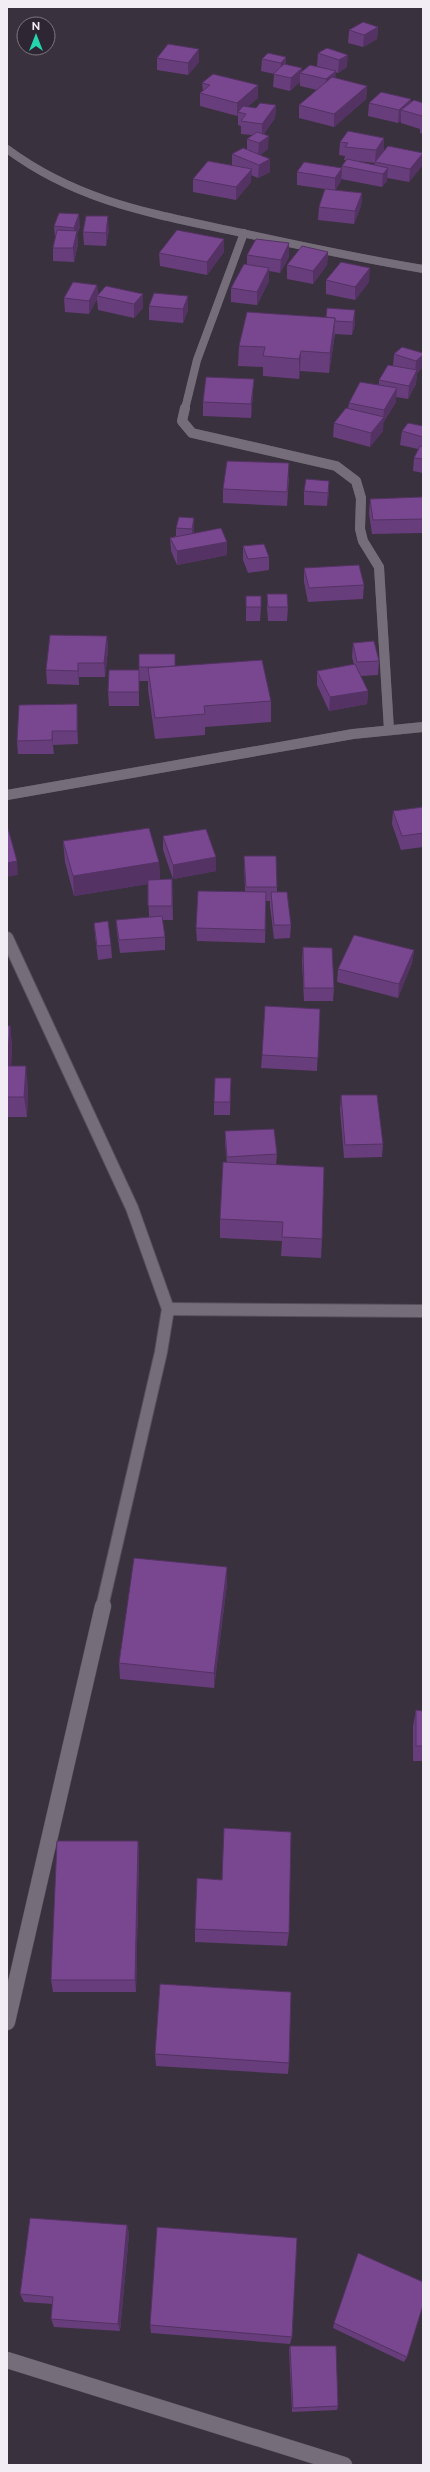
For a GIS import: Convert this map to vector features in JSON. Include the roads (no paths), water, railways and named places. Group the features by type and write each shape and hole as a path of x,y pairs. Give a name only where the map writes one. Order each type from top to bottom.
{"street":[{"path":"7,149 47,178 82,193 128,208 355,258 423,269"},
{"path":"244,233 197,360 182,421 192,434 336,466 351,473 360,484 363,543 373,554 379,567 389,730"},
{"path":"7,795 345,736 423,727"},
{"path":"7,938 132,1208 168,1309 161,1352 7,2022"},
{"path":"168,1309 423,1311"},
{"path":"7,2360 344,2465"}]}
